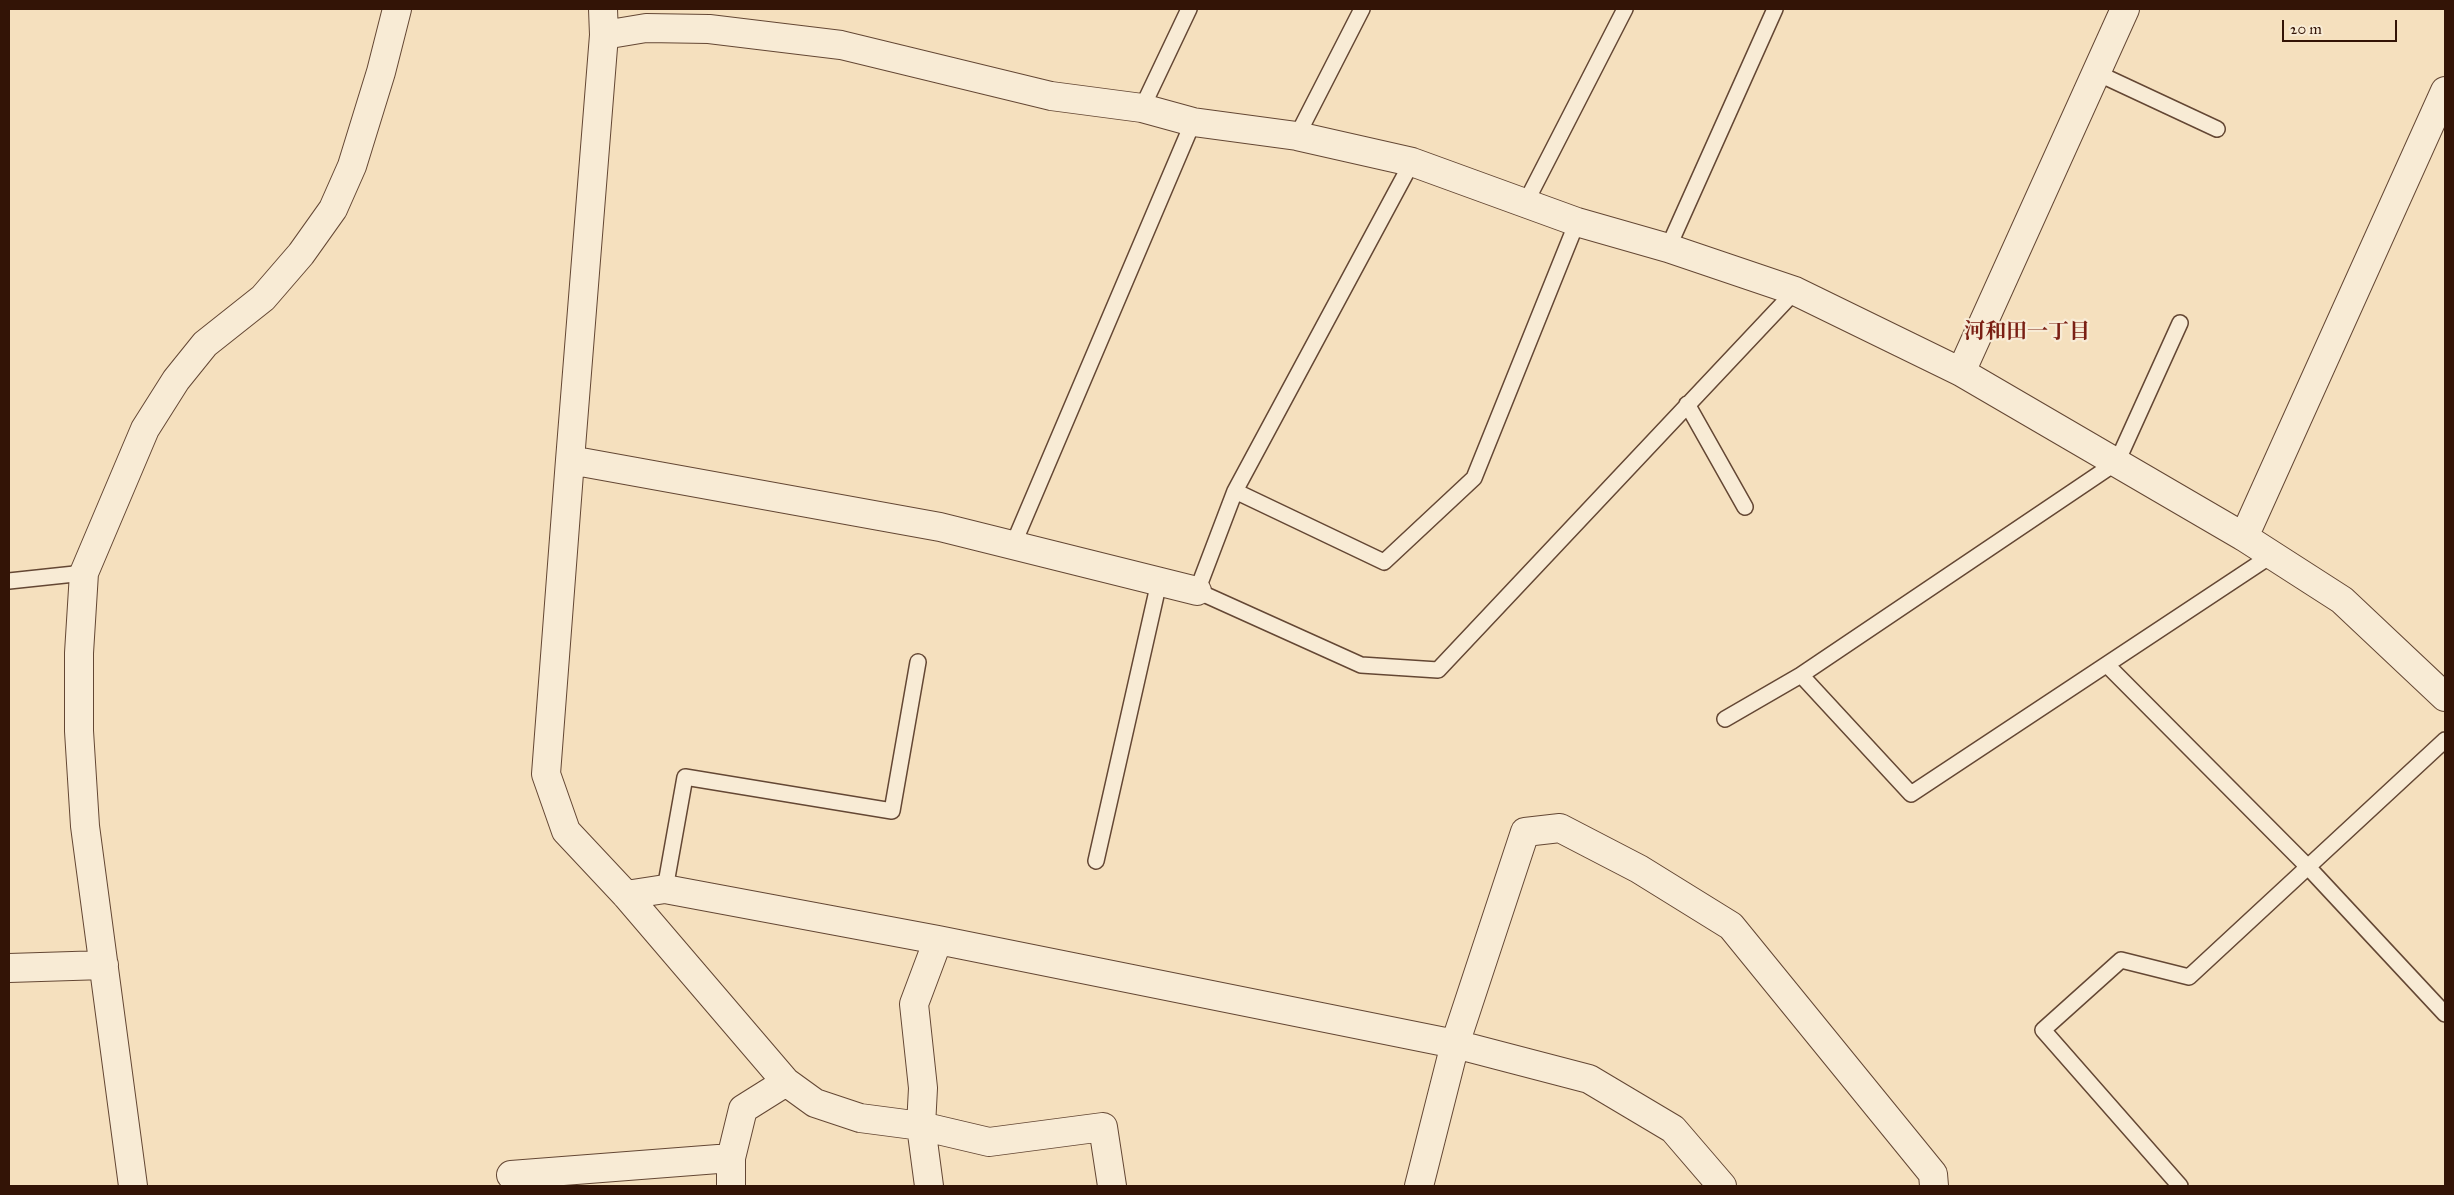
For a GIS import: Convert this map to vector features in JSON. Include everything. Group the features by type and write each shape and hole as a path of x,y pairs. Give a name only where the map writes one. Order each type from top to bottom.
{"street":[{"path":"133,1186 85,826 79,731 79,653 84,574 145,430 176,380 205,344 263,298 301,254 333,209 352,166 381,72 397,9"},
{"path":"1961,372 2125,9"},
{"path":"1112,1186 1103,1127 989,1142 921,1126 860,1118 815,1103 786,1082 626,896 566,831 546,774 603,22 646,28 709,29 841,45 1051,96 1142,108 1193,122 1297,136 1412,162 1577,222 1668,248 1795,291 1961,372 2244,537 2342,600 2445,697"},
{"path":"2244,537 2438,127 2445,91"},
{"path":"570,460 940,527 1197,591"},
{"path":"1419,1186 1455,1044 1524,832 1560,828 1639,869 1731,926 1933,1174 1934,1186"},
{"path":"626,896 665,889 938,940 1455,1044 1589,1079 1673,1129 1722,1186"},
{"path":"929,1186 921,1126 923,1088 914,1004 938,940"},
{"path":"9,968 104,965"},
{"path":"731,1186 732,1158 743,1109 786,1082"},
{"path":"511,1175 732,1158"}],"lane":[{"path":"1142,108 1190,9"},
{"path":"1297,136 1362,9"},
{"path":"1526,202 1625,9"},
{"path":"1668,248 1775,9"},
{"path":"2097,72 2217,130"},
{"path":"1013,545 1193,122"},
{"path":"1412,162 1235,491 1197,591 1361,665 1438,670 1795,291"},
{"path":"1235,491 1384,562 1474,478 1577,222"},
{"path":"1725,719 1801,675 2117,462 2180,323"},
{"path":"1687,404 1745,507"},
{"path":"1801,675 1911,794 2108,666 2272,555"},
{"path":"9,581 84,574"},
{"path":"1096,861 1160,582"},
{"path":"665,889 685,777 892,811 918,662"},
{"path":"2108,666 2308,867 2445,1014"},
{"path":"2180,1186 2043,1030 2122,960 2189,977 2445,740"}],"district":[{"name":"河和田一丁目","path":"2027,333"}]}
